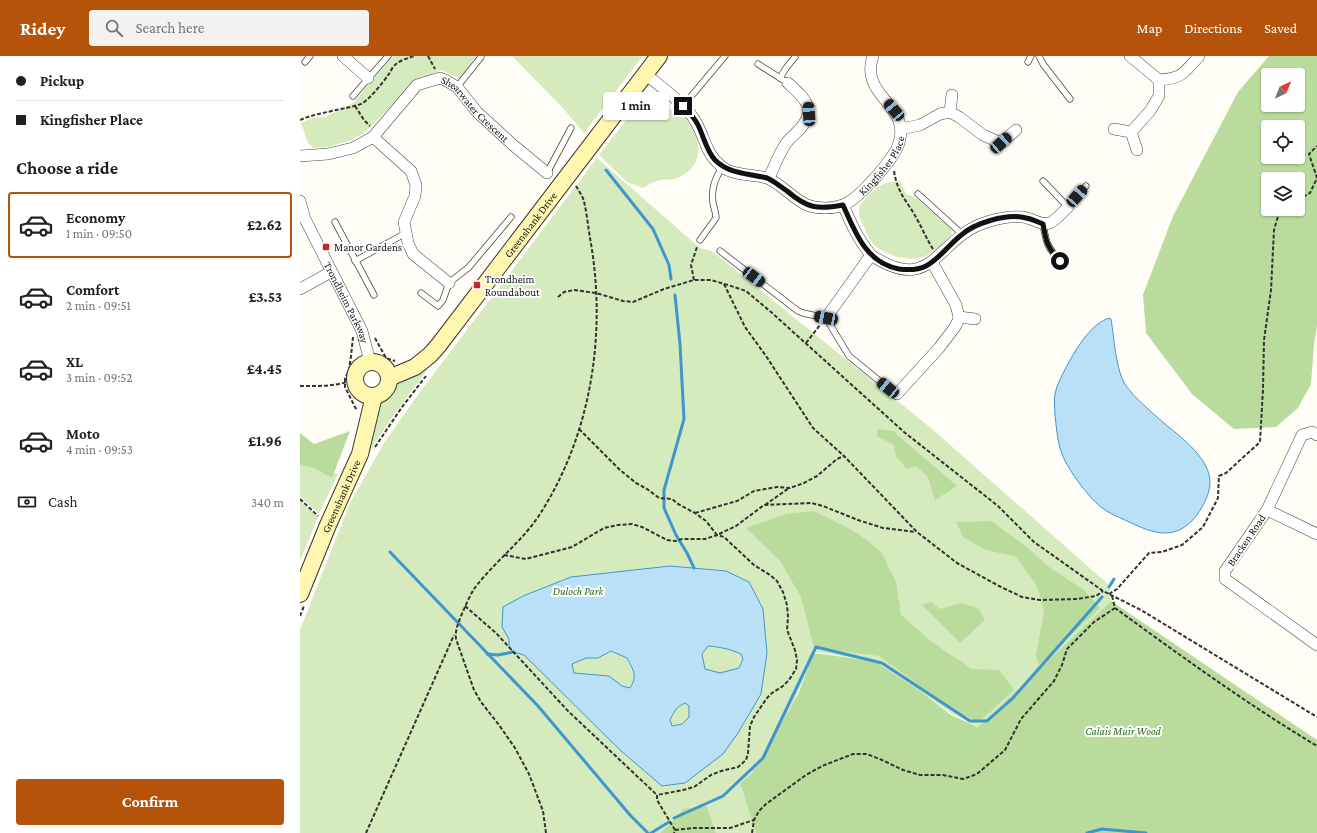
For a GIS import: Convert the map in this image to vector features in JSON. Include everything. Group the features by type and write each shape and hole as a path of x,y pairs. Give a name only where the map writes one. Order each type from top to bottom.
{"street":[{"path":"343,56 368,78"},
{"name":"Greenshank Drive","path":"389,378 416,366 430,355 438,346 659,56"},
{"name":"Kingfisher Place","path":"645,74 694,117 707,149 711,156 722,167 739,173 769,178 796,199 818,208 829,208 843,205 858,195 890,161 900,142 901,129 899,120 894,110 874,84 871,75 870,66 873,56"},
{"path":"1130,56 1159,80 1177,77 1182,74 1199,56"},
{"name":"Shearwater Crescent","path":"300,156 328,154 353,148 375,135 417,85 440,78 457,87 477,112 513,145 547,173"},
{"path":"1131,132 1150,111 1159,96 1159,80"},
{"path":"769,178 784,147 806,121 809,114 809,106 803,97 784,81"},
{"path":"952,95 950,112 978,132 1001,143 1016,130"},
{"name":"Kingfisher Place","path":"901,129 920,125 940,114 950,112"},
{"path":"1114,129 1131,132"},
{"path":"1131,132 1137,150"},
{"path":"375,135 411,171 416,185 415,196 404,222 408,243 413,254 450,283"},
{"name":"Trondheim Parkway","path":"300,201 305,219 362,331 370,362"},
{"path":"843,205 859,240 871,255 894,268 905,270 925,266 935,259 962,234 980,224 1000,218 1025,217 1043,224 1050,223 1068,207"},
{"path":"826,318 871,255"},
{"path":"893,391 939,348 955,327 959,317 956,305 935,259"},
{"path":"300,289 331,272"},
{"path":"959,317 975,319"},
{"path":"370,362 375,362 385,368 389,378 383,392 374,396 368,395 359,390 350,382 361,366 370,362"},
{"name":"Greenshank Drive","path":"303,598 328,524 360,454 374,396"},
{"name":"Bracken Road","path":"1317,435 1312,432 1302,435 1267,510 1225,571 1225,579 1317,646"},
{"path":"1267,510 1317,534"}],"lane":[{"path":"305,62 310,56"},
{"path":"353,96 388,56"},
{"path":"683,106 725,56"},
{"path":"1028,62 1031,56"},
{"path":"1039,56 1046,69 1070,99"},
{"path":"457,87 481,57"},
{"path":"758,64 784,81 786,68 795,57"},
{"path":"547,173 571,128"},
{"path":"700,240 714,223 716,218 713,201 713,185 715,178 722,167"},
{"path":"1043,181 1068,207 1086,186"},
{"path":"918,194 962,234"},
{"path":"421,293 438,306 443,300 450,283 469,267 511,217"},
{"path":"335,222 374,295"},
{"path":"1043,224 1050,251 1060,261"},
{"path":"355,260 406,233"},
{"path":"720,251 798,311 826,318 849,356 893,391"}],"path":[{"path":"428,56 440,78"},
{"path":"353,96 356,99 355,106 375,135"},
{"path":"300,120 310,116 322,114"},
{"path":"1305,196 1310,193 1317,178 1309,154 1317,146"},
{"path":"890,161 899,191 918,221 935,259"},
{"path":"366,833 455,634 465,606 474,589 526,532 551,496 571,454 580,429 594,364 597,310 594,261 583,197 573,182"},
{"path":"1110,595 1149,553 1162,552 1182,545 1203,527 1218,498 1219,476 1226,473 1260,442 1264,340 1271,290 1274,230 1278,216"},
{"path":"694,280 691,266 700,240"},
{"path":"558,297 564,292 574,290 596,293 623,301 633,302 664,289 694,280 711,280 746,291 904,432 998,506 1034,542 1103,591 1141,610 1317,717"},
{"path":"724,284 746,327 813,428 844,456 916,532 957,563 998,586 1022,596 1040,600 1077,599 1096,596 1103,591"},
{"path":"806,343 826,318"},
{"path":"350,382 345,379 349,370 353,337"},
{"path":"374,451 395,417 428,374"},
{"path":"300,386 331,386 350,382"},
{"path":"350,382 345,387 357,410 357,416"},
{"path":"580,429 620,470 636,483 659,498 672,499 706,521 717,535 724,537 754,565 778,581 787,605 787,630 795,650 796,669 789,680 767,698 754,717 750,726 746,760 738,767 712,775 694,787 657,795"},
{"path":"504,555 526,559 572,547 604,528 618,525 632,524 642,527 668,540 676,541 682,539 705,539 736,526 790,488 817,476 837,459 844,456"},
{"path":"695,514 737,502 754,491 777,487 790,488"},
{"path":"300,499 320,516"},
{"path":"764,505 811,503 884,528 916,532"},
{"path":"1110,595 1115,608 1220,684 1289,730 1317,746"},
{"path":"300,616 303,598"},
{"path":"465,606 496,634 568,711 657,795 657,800 675,831 693,828 730,828 754,820"},
{"path":"752,833 754,820 759,811 766,804 806,775 822,766 853,754 867,754 903,770 920,775 943,775 963,779 978,774 1005,750 1021,719 1054,681 1062,665 1067,649 1094,622 1115,608"},
{"path":"455,634 474,690 481,702 515,748 529,774 543,811 546,833"}],"green space":[{"path":"393,56 476,56 460,79 442,70 417,80 364,133 351,140 328,147 314,148 308,143 301,123 311,118 325,117 353,103"},
{"path":"512,56 642,57 584,133 562,107"},
{"path":"1269,56 1317,56 1317,325 1311,384 1298,408 1276,427 1234,429 1192,394 1146,333 1143,295 1173,216 1238,92"},
{"path":"648,96 658,100 672,111 682,114 697,140 698,157 688,172 678,178 659,180 643,188 627,182 599,155 644,98"},
{"name":"Duloch Park","path":"597,158 700,248 712,251 931,428 1109,585 1111,601 979,727 952,714 876,661 813,652 796,699 751,774 740,783 756,833 716,833 707,806 669,825 660,833 300,833 300,630 350,503 384,443 420,392"},
{"path":"900,181 906,194 916,198 951,229 952,234 946,240 934,251 923,257 911,259 897,257 879,249 870,239 860,216 860,205 874,190 885,183"},
{"path":"442,350 395,413 375,443 358,473 384,396 391,387"},
{"path":"878,429 893,431 957,486 935,500 928,477 916,466 907,469 896,456 894,445 877,436"},
{"path":"350,431 332,478 313,468 300,465 300,433 314,444"},
{"path":"300,465 313,468 332,478 334,473 338,474 319,514 300,496"},
{"path":"300,501 318,517 300,561"},
{"path":"814,511 850,529 867,540 882,553 896,582 901,615 932,642 972,669 999,670 1014,690 979,722 956,712 879,656 814,648 801,597 780,561 746,528 786,514"},
{"path":"991,521 1023,544 1049,567 1084,590 1100,608 1039,665 1036,655 1044,611 1037,586 1015,556 985,550 963,537 956,522"},
{"name":"Calais Muir Wood","path":"1111,601 1317,740 1317,833 756,833 740,783 751,774 798,695 813,653 875,661 920,691 951,715 978,727"},
{"path":"931,602 940,609 962,603 979,609 985,620 960,643 922,605"},
{"path":"707,806 716,833 660,833 683,809"}],"water":[{"path":"1110,318 1120,372 1126,386 1145,407 1182,438 1198,454 1208,472 1210,486 1202,508 1189,524 1173,532 1155,532 1137,526 1104,509 1090,496 1078,481 1063,457 1057,431 1055,406 1055,394 1059,382 1071,358 1085,337 1097,325"},
{"path":"670,566 726,571 749,582 763,609 767,653 761,694 738,733 723,754 685,783 662,786 620,750 524,655 513,652 509,647 509,639 502,627 503,607 523,596 571,577","holes":["708,646 725,648 741,654 743,659 739,668 720,673 705,669 702,654","611,651 627,658 634,673 634,680 630,688 622,686 609,676 574,673 572,664 586,658 598,658","685,703 689,706 689,717 682,724 672,726 670,720 679,706"]}],"waterway":[{"path":"606,170 653,229 669,265 671,279"},
{"path":"675,295 680,344 684,419 664,490 664,508 676,535 694,568"},
{"path":"390,552 538,706 630,815 648,833"},
{"path":"1109,587 1114,579"},
{"path":"674,818 723,796 763,758 816,647 882,663 970,721 987,721 1013,698 1102,597"},
{"path":"487,654 498,655 513,652"},
{"path":"651,833 669,822"},
{"path":"1087,833 1102,829 1146,833"}],"place":[{"name":"Manor Gardens","path":"326,247"},
{"name":"Trondheim Roundabout","path":"477,285"}],"route":[{"path":"683,106 694,117 711,156 722,167 739,173 769,178 796,199 818,208 829,208 843,205 859,240 871,255 894,268 905,270 925,266 938,257 968,229 1000,218 1025,217 1043,224 1050,251 1060,261"}]}
